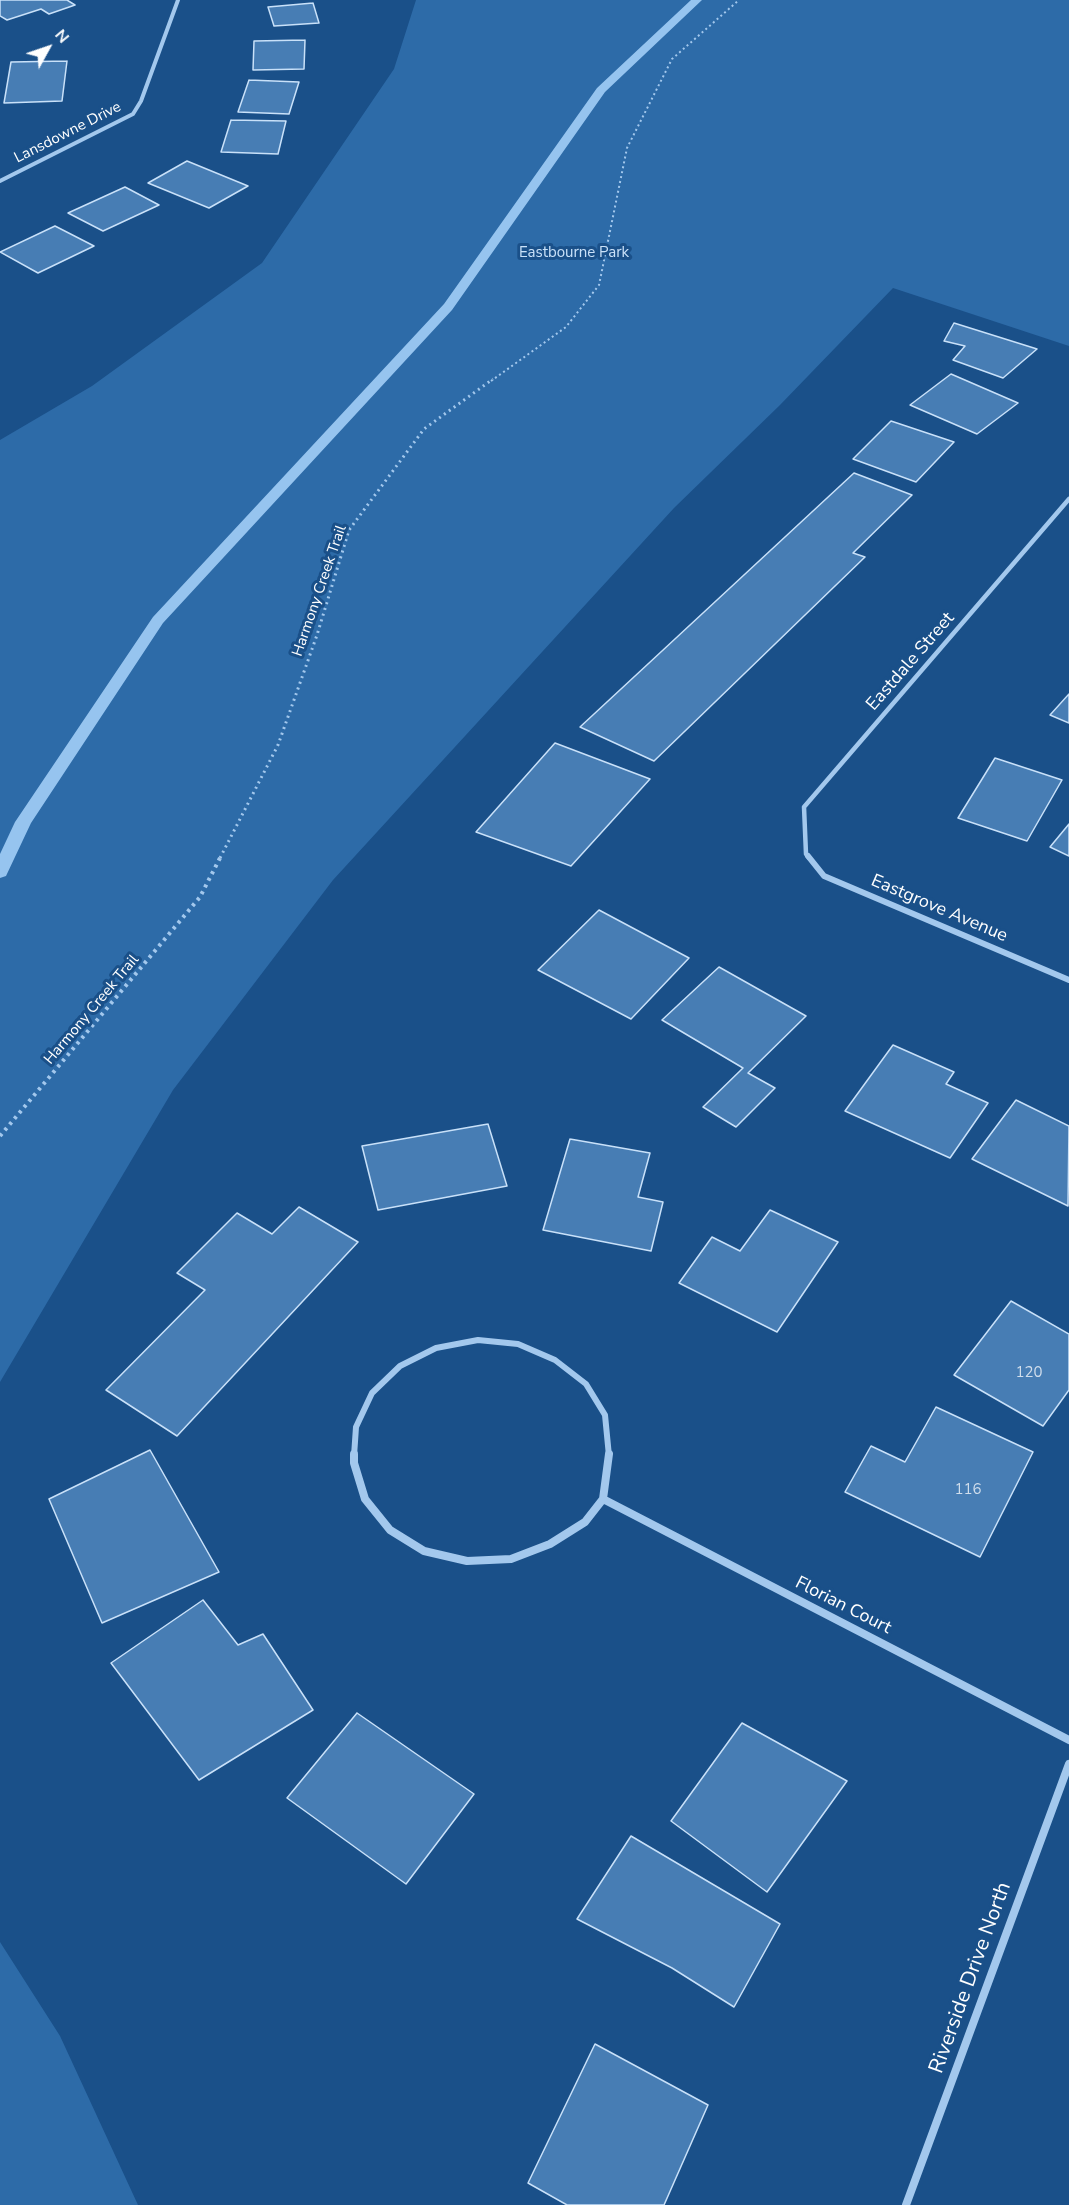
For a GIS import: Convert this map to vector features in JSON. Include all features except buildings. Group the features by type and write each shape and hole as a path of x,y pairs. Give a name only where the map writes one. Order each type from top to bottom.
{"street":[{"name":"Lansdowne Drive","path":"0,181 133,114 141,101 178,0"},
{"name":"Eastdale Street","path":"806,854 804,807 1069,499"},
{"name":"Eastgrove Avenue","path":"806,854 824,876 1069,980"},
{"path":"478,1340 518,1344 555,1360 586,1384 604,1415 610,1450 603,1499 585,1522 550,1544 511,1558 467,1561 424,1551 390,1530 365,1499 354,1463 356,1427 372,1393 400,1366 436,1348 478,1340"},
{"name":"Florian Court","path":"603,1499 1069,1740"},
{"name":"Riverside Drive North","path":"906,2205 1069,1764"}],"path":[{"name":"Harmony Creek Trail","path":"0,1136 200,897 278,746 349,530 424,429 566,327 598,285 627,148 672,59 739,0"}],"green space":[{"name":"Eastbourne Park","path":"416,0 1069,0 1069,346 893,288 780,405 674,508 333,880 173,1090 0,1382 0,440 92,386 262,263 394,69"},
{"path":"0,1942 60,2036 138,2205 0,2205"}],"waterway":[{"path":"0,872 23,822 158,620 448,307 601,90 697,0"}]}
